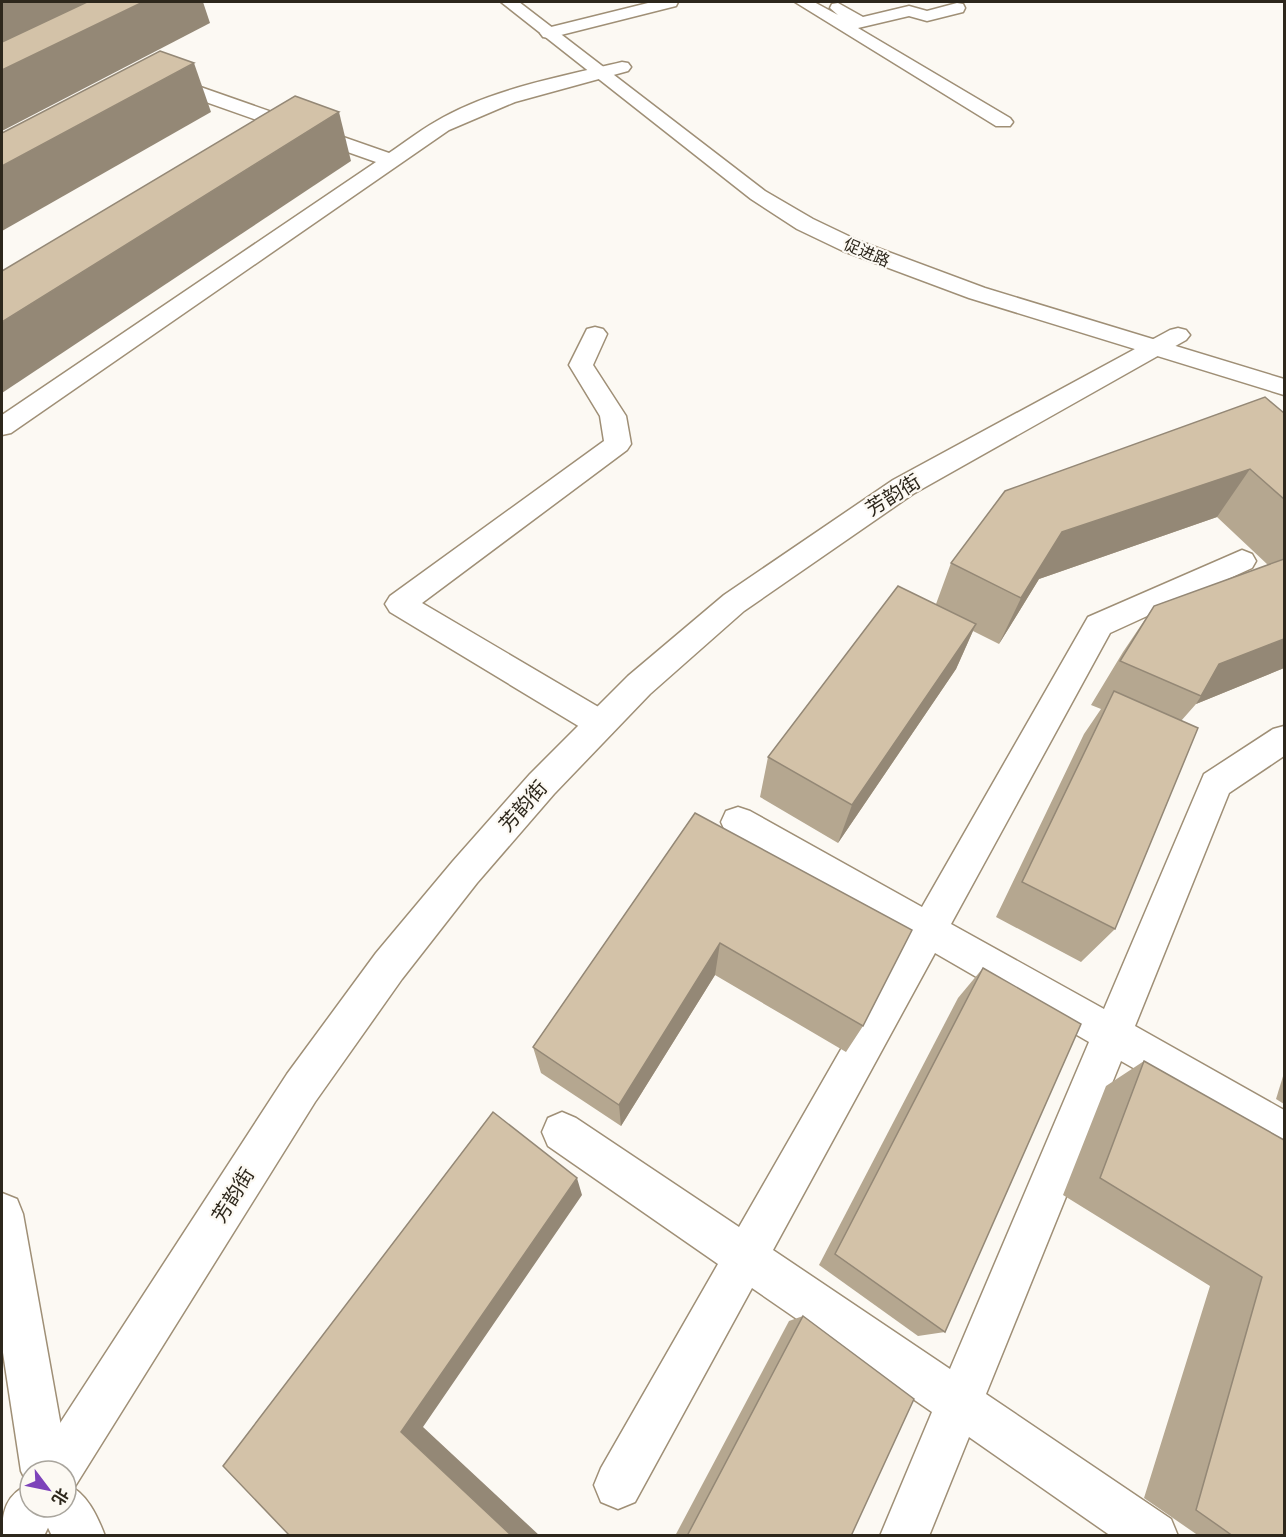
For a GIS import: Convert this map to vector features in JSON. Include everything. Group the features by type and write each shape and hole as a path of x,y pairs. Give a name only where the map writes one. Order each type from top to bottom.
{"street":[{"name":"促进路","path":"509,2 758,195 805,224 851,246 909,269 1167,341 1284,366"},
{"name":"促进路","path":"536,2 782,188 824,215 867,236 987,280 1167,341 1284,387"},
{"path":"549,33 670,2"},
{"path":"803,2 1003,122"},
{"path":"829,2 860,23 909,11 927,16 957,8"},
{"path":"2,427 442,126 474,109 513,94 622,67"},
{"path":"147,84 158,78 392,161"},
{"path":"595,334 581,365 613,416 618,444 400,604 601,724"},
{"name":"芳韵街","path":"65,1459 300,1088 375,985 465,872 542,784 639,685 734,603 903,487 1167,341"},
{"path":"618,1485 1099,625 1242,561"},
{"path":"903,1536 1216,784 1284,739"},
{"path":"738,822 1284,1132"},
{"path":"561,1132 1154,1536"},
{"path":"2,1214 43,1459"},
{"path":"16,1536 27,1519"},
{"path":"70,1519 81,1536"}],"building":[{"path":"87,2 143,2 2,70 2,42"},
{"path":"160,51 194,63 2,166 2,133"},
{"path":"295,96 339,112 2,322 2,271"},
{"path":"1265,397 1284,413 1284,499 1250,469 1062,532 1021,598 951,563 1005,491"},
{"path":"1284,559 1284,639 1219,664 1201,696 1120,661 1154,606"},
{"path":"898,586 976,624 852,805 768,757"},
{"path":"1114,691 1198,728 1115,929 1022,882"},
{"path":"695,813 912,930 863,1026 720,943 619,1105 533,1047"},
{"path":"983,968 1081,1024 945,1332 835,1254"},
{"path":"1144,1061 1284,1140 1284,1536 1233,1536 1196,1510 1262,1277 1100,1178"},
{"path":"493,1112 577,1178 401,1432 512,1536 290,1536 223,1466"},
{"path":"803,1316 914,1399 851,1536 687,1536"}]}
